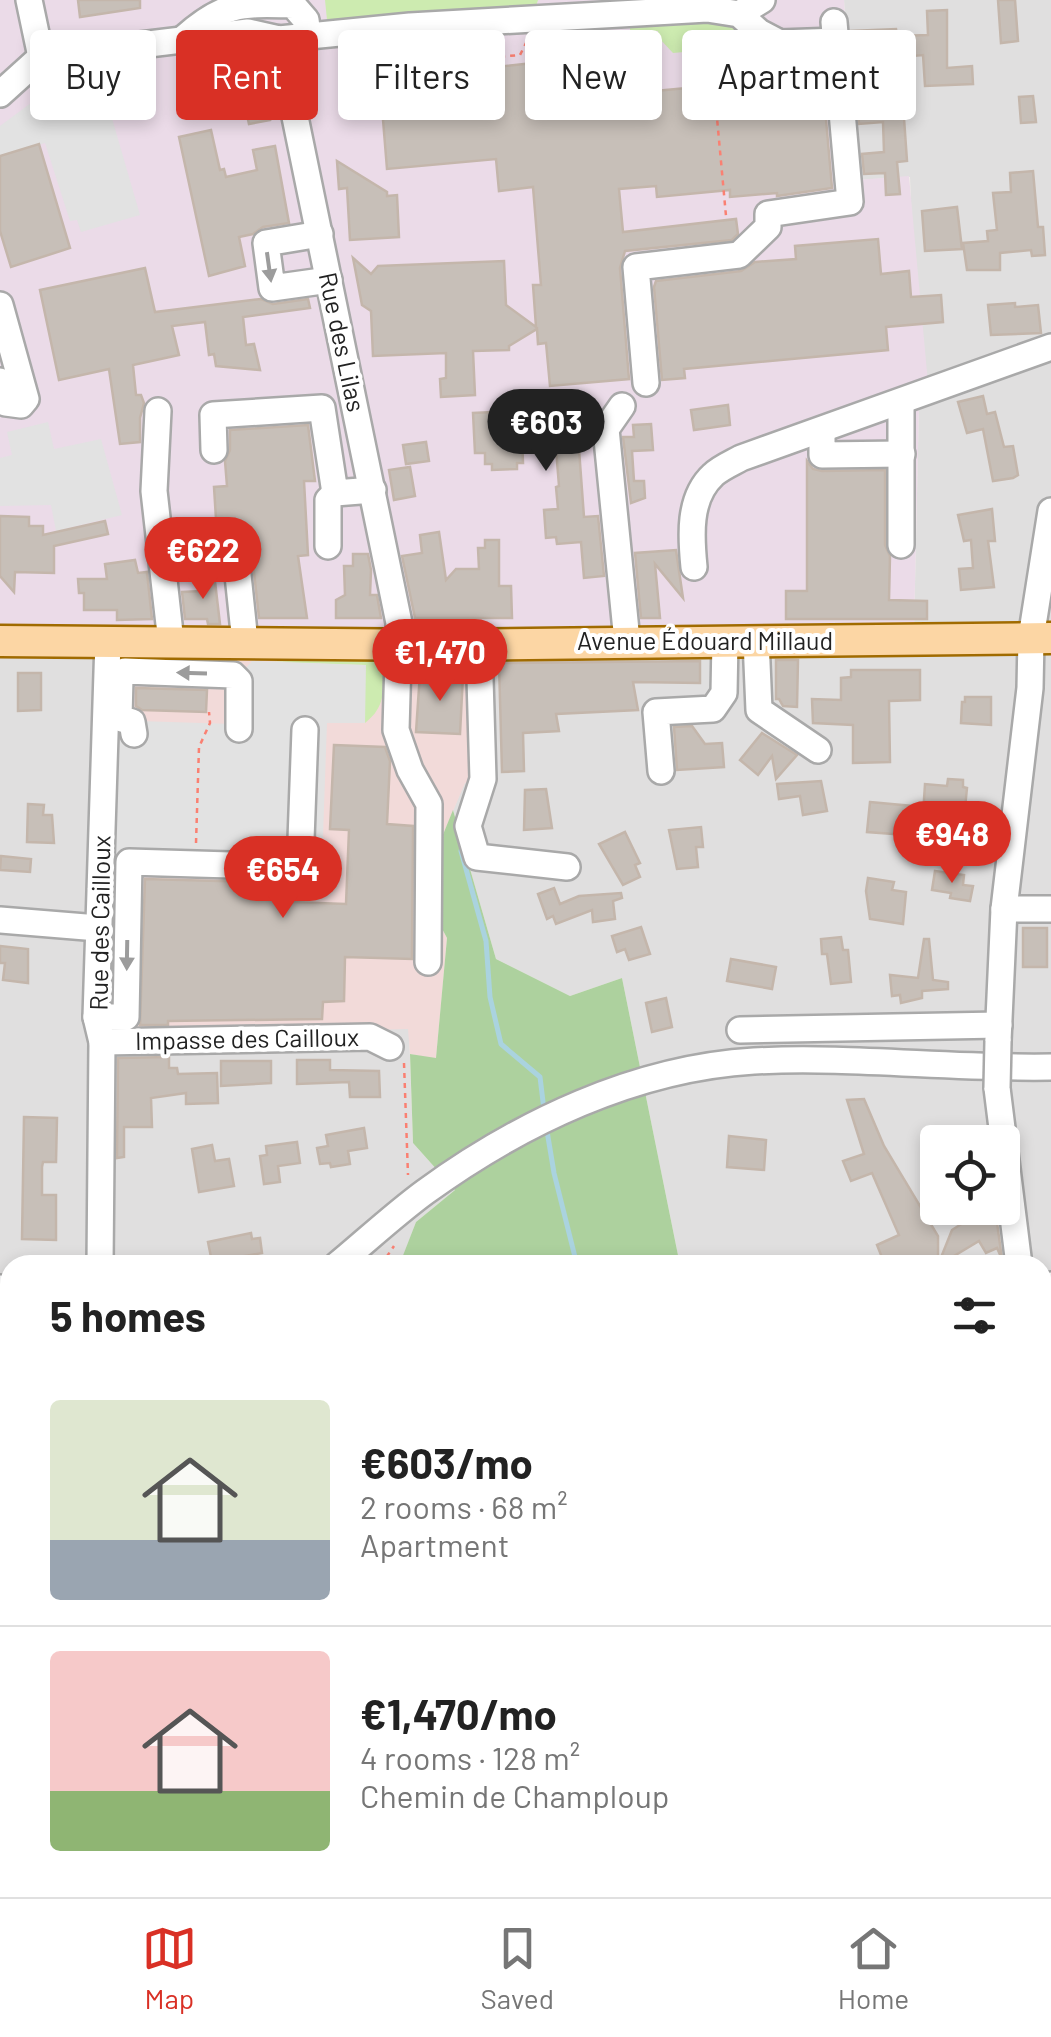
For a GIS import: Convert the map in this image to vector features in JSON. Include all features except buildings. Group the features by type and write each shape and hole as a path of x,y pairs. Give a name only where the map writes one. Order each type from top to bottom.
{"main road":[{"name":"Avenue Édouard Millaud","path":"0,641 479,645 1041,638"}],"street":[{"path":"28,0 35,30"},
{"path":"739,14 762,0"},
{"path":"194,30 219,11 247,4 293,5 306,20 307,30"},
{"path":"318,35 708,9 739,14 759,32 780,42 835,32 850,202 768,214 768,227 739,255 636,267 646,382"},
{"path":"0,94 30,68"},
{"name":"Rue des Lilas","path":"297,120 398,623 396,730 410,770 429,804 428,962"},
{"path":"320,234 266,243 272,288 330,280"},
{"path":"0,306 26,399 20,405 6,403 0,381"},
{"path":"694,567 691,530 696,503 712,476 741,458 1051,348"},
{"path":"901,403 901,545"},
{"path":"622,406 606,430 626,641"},
{"path":"214,450 213,415 322,408 335,493"},
{"path":"158,411 154,491 171,642"},
{"path":"822,431 822,455 902,454"},
{"path":"328,546 328,500 335,493 373,490"},
{"path":"1018,1255 997,1088 998,1033 1004,909 1030,688 1041,638 1051,512"},
{"path":"236,556 245,642"},
{"path":"661,772 656,712 712,709 724,693 725,640"},
{"path":"756,640 758,710 818,750"},
{"name":"Rue des Cailloux","path":"100,1255 98,928 108,641"},
{"path":"479,645 483,779 468,826 477,857 568,867"},
{"path":"134,734 132,722 119,718 120,678 125,670 233,674 239,682 239,729"},
{"path":"99,1030 126,1017 129,862 300,868 305,730"},
{"path":"1004,909 1051,908"},
{"path":"0,920 98,928"},
{"name":"Impasse des Cailloux","path":"99,1030 370,1037 390,1047"},
{"path":"740,1030 998,1033"},
{"path":"349,1255 424,1194 498,1144 606,1093 670,1072 817,1060 1051,1066"}],"path":[{"path":"708,9 726,216"},
{"path":"505,56 520,55 538,20"},
{"path":"190,863 196,854 199,747 210,724 209,712"},
{"path":"390,1047 404,1060 408,1186 424,1194"}],"shaded area":[{"path":"0,0 844,0 846,30 682,30 682,120 852,120 856,180 909,176 928,383 919,405 914,629 475,638 0,627"},
{"path":"844,0 1051,0 1051,1255 678,1255 622,978 570,996 496,959 453,810 465,782 478,783 475,638 914,629 919,404 910,177 856,180 852,120 916,120 916,30 846,30"},
{"path":"30,104 30,120 112,120 140,215 81,232 77,220 70,221 45,143 0,156 0,126"},
{"path":"48,422 54,449 101,439 122,515 56,531 51,505 0,506 0,458 12,455 7,432"},
{"path":"475,638 478,783 465,783 442,837 439,923 447,938 436,1059 410,1054 408,1029 104,1037 111,651"},
{"path":"0,651 111,651 409,1029 413,1143 455,1190 416,1222 404,1255 0,1255"},
{"path":"252,661 366,665 365,723 327,723 322,864 125,858 122,1011 105,1010 109,729 139,721 233,724 245,669"}],"green space":[{"path":"325,0 538,0 534,12 327,20"},
{"path":"720,20 736,30 682,30 682,52 673,53 662,41 662,30 630,30 630,24"},
{"path":"372,658 383,663 383,689 377,710 365,723 365,665 268,662"},
{"path":"453,810 496,959 570,996 622,978 678,1255 403,1255 416,1222 455,1190 413,1143 410,1054 436,1058 447,938 439,923 442,837"}],"waterway":[{"path":"461,851 486,941 490,997 501,1044 540,1077 544,1110"},
{"path":"546,1125 574,1255"}]}
